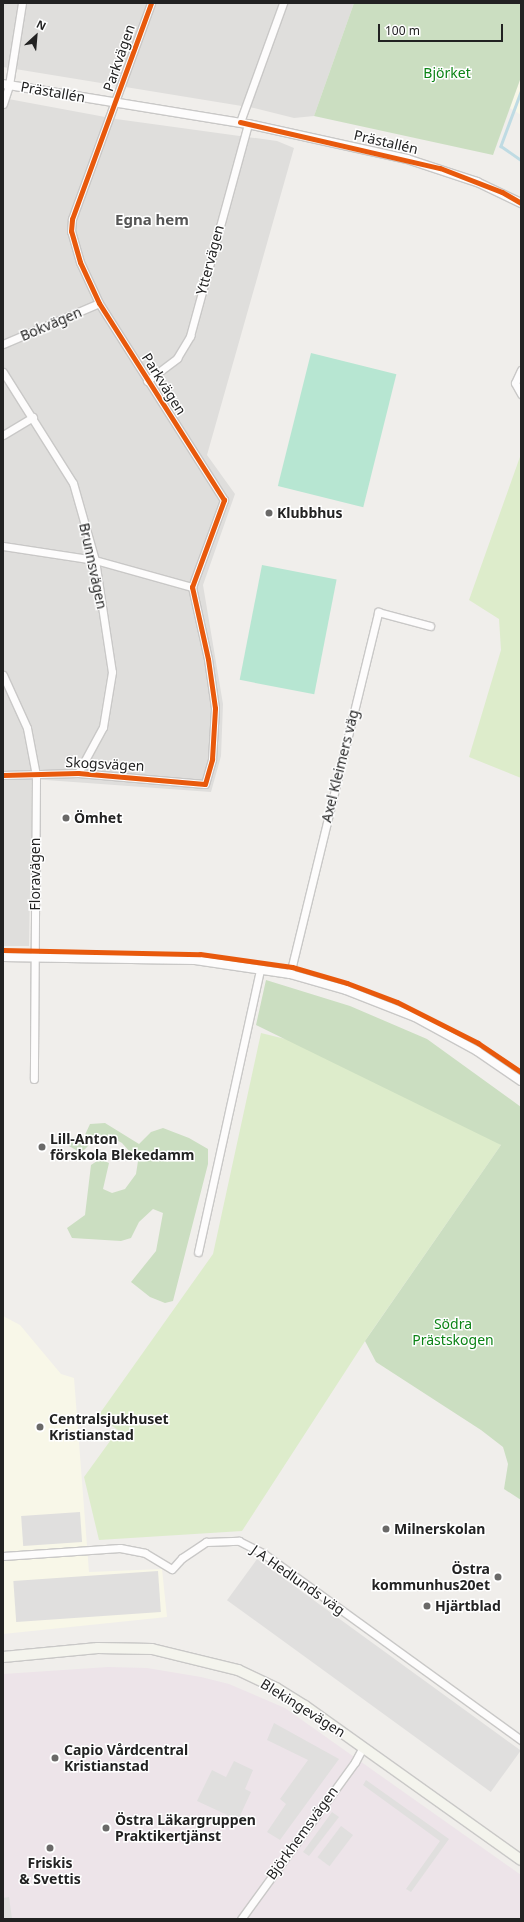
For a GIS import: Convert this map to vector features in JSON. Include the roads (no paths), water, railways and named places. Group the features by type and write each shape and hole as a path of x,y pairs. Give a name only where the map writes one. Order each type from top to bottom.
{"main road":[{"name":"Blekingevägen","path":"3,1657 126,1648 152,1649 191,1656 238,1670 276,1688 363,1747 521,1860"}],"street":[{"path":"3,104 22,3"},
{"name":"Parkvägen","path":"151,3 72,225 72,242 98,303 224,500 192,587"},
{"path":"240,122 283,3"},
{"name":"Prästallén","path":"6,84 240,122 440,168 502,192 521,203"},
{"name":"Yttervägen","path":"147,381 177,358 190,336 248,124"},
{"name":"Bokvägen","path":"3,344 98,303"},
{"path":"521,370 515,383 521,394"},
{"name":"Brunnsvägen","path":"3,372 33,417 73,483 95,560 112,672 103,728 78,773"},
{"path":"3,435 33,417"},
{"path":"3,546 95,560 192,587"},
{"name":"Skogsvägen","path":"3,775 78,773 205,784 212,759 215,708 208,659 192,587"},
{"name":"Axel Kleimers väg","path":"290,974 378,612 430,626"},
{"name":"Floravägen","path":"3,675 28,728 36,775 34,1079"},
{"path":"3,957 195,960 290,974 346,990 415,1017 477,1051 521,1081"},
{"path":"198,1252 260,969"},
{"name":"J A Hedlunds väg","path":"3,1556 120,1548 145,1553 172,1569 182,1558 206,1542 222,1540 245,1543 264,1554 521,1740"},
{"name":"Björkhemsvägen","path":"241,1919 355,1762 363,1747"}],"waterway":[{"path":"521,92 501,146 521,160"}],"place":[{"name":"Klubbhus","path":"269,513"},
{"name":"Ömhet","path":"66,818"},
{"name":"Lill-Anton förskola Blekedamm","path":"42,1147"},
{"name":"Centralsjukhuset Kristianstad","path":"40,1427"},
{"name":"Milnerskolan","path":"386,1529"},
{"name":"Östra kommunhus20et","path":"498,1577"},
{"name":"Hjärtblad","path":"427,1606"},
{"name":"Capio Vårdcentral Kristianstad","path":"55,1758"},
{"name":"Östra Läkargruppen Praktikertjänst","path":"106,1828"},
{"name":"Friskis & Svettis","path":"50,1848"}],"district":[{"name":"Egna hem","path":"152,220"}],"park label":[{"name":"Björket","path":"447,73"},
{"name":"Södra Prästskogen","path":"453,1332"}]}
